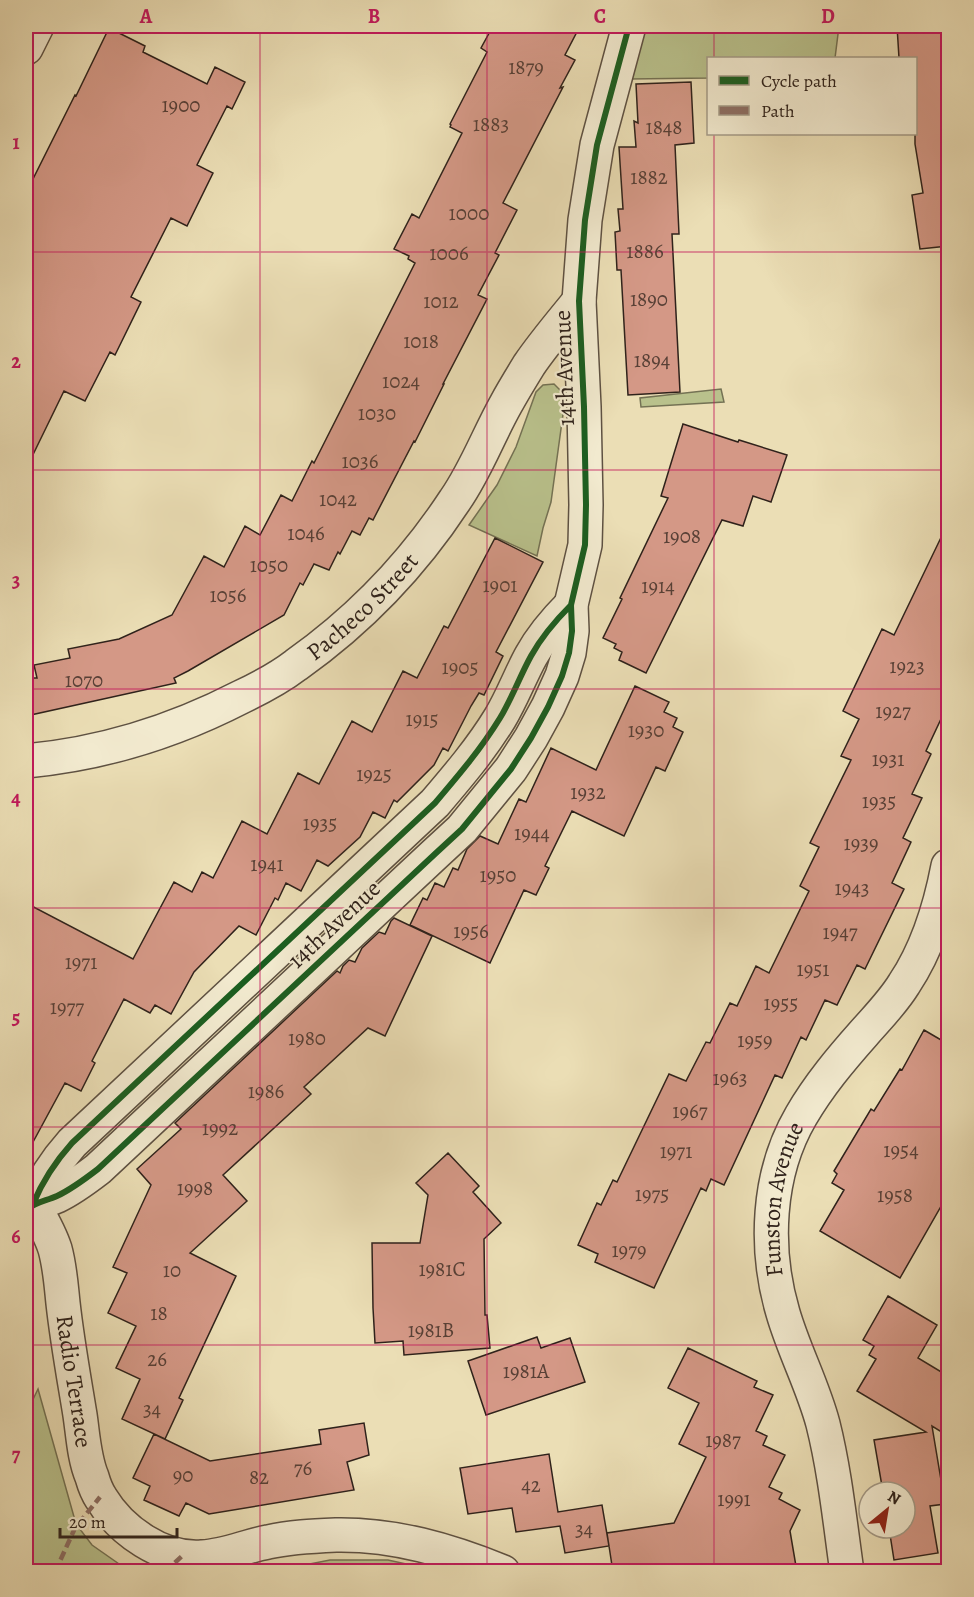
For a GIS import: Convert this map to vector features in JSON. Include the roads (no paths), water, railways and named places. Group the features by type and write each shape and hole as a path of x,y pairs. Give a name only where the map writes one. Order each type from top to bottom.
{"street":[{"path":"26,48 37,26"},
{"name":"14th Avenue","path":"29,1207 54,1163 72,1143 435,803 480,748 505,709 530,657 556,619 571,605 585,545 584,418 579,301 585,220 597,145 629,26"},
{"name":"Pacheco Street","path":"26,761 115,747 186,723 259,688 295,667 326,642 386,586 414,556 437,526 473,471 504,406 530,364 579,301"},
{"name":"Funston Avenue","path":"847,1572 823,1425 783,1314 775,1281 771,1248 776,1182 784,1152 818,1088 904,985 920,959 939,906 948,866"},
{"name":"Radio Terrace","path":"29,1207 45,1226 55,1247 90,1474 100,1497 112,1514 128,1530 163,1550 182,1556 201,1557 223,1554 268,1542 305,1537 375,1536 445,1550 503,1572"}]}
